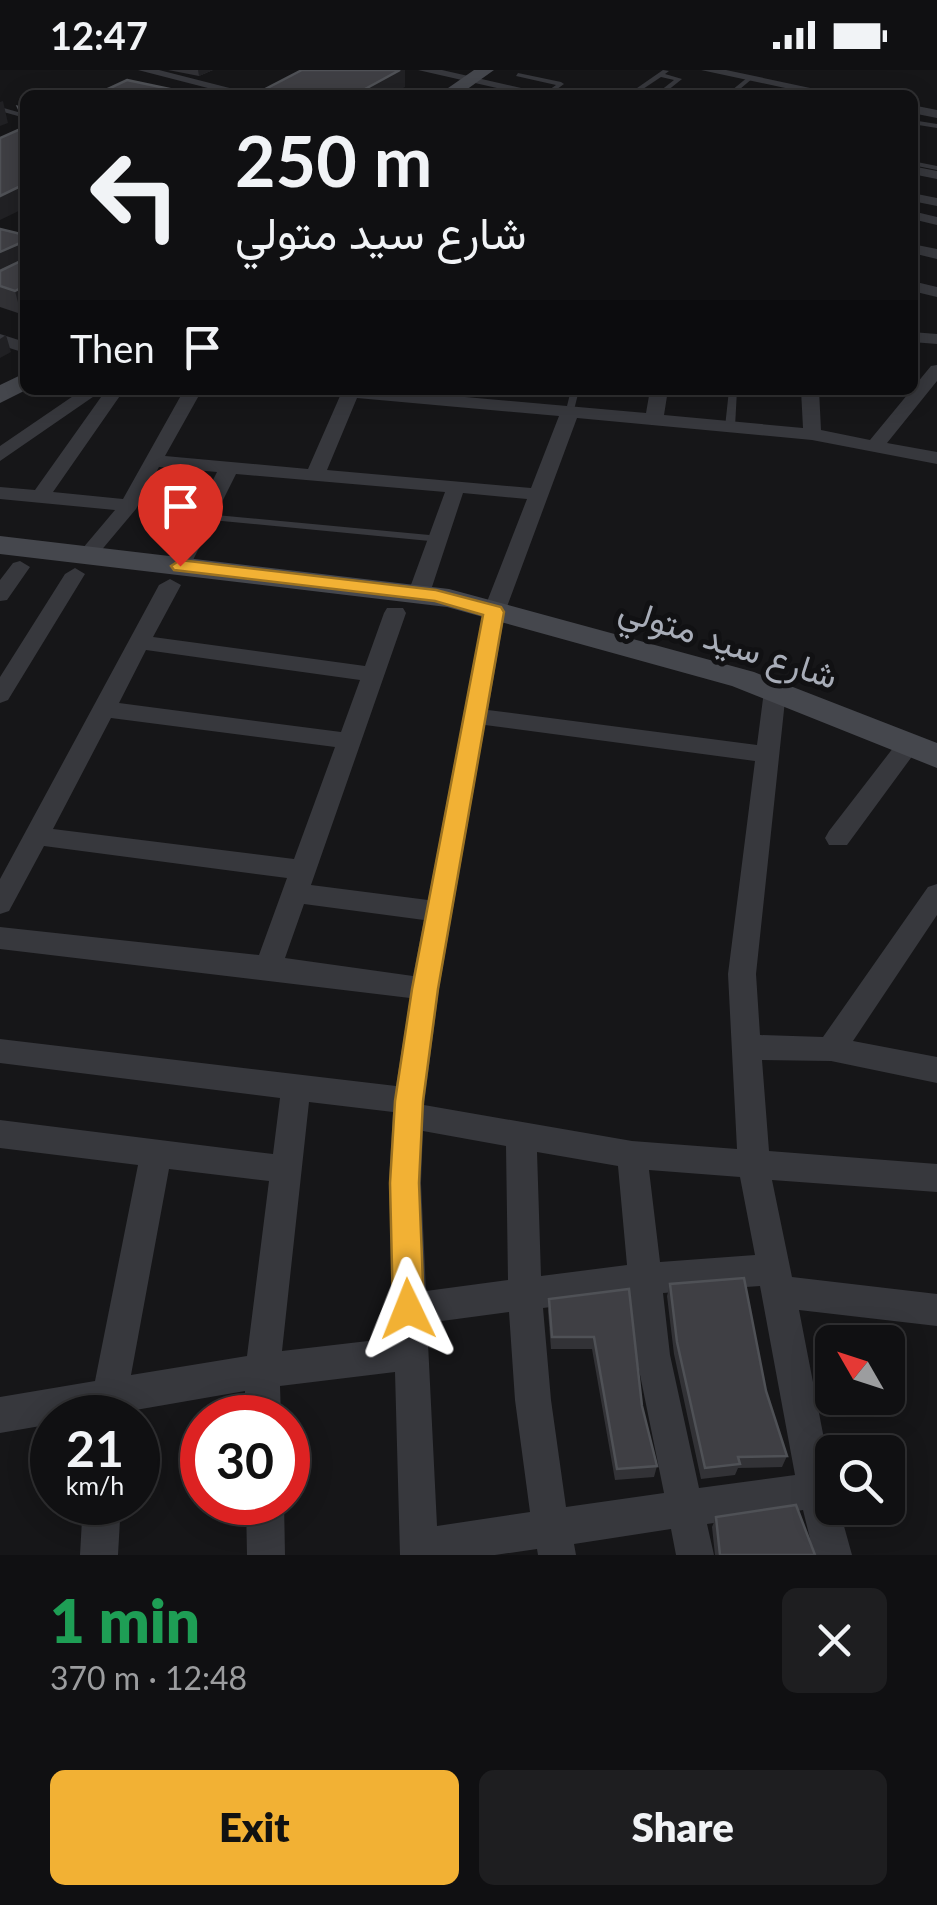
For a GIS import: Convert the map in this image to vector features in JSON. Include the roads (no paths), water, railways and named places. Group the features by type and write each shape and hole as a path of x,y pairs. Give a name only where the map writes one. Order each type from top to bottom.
{"street":[{"path":"144,70 230,90"},
{"path":"424,70 470,74 527,90"},
{"path":"707,70 793,90"},
{"path":"754,79 769,70"},
{"path":"439,90 470,74"},
{"path":"918,393 937,370"},
{"path":"0,454 87,395"},
{"path":"39,499 112,395"},
{"path":"0,695 81,565 129,505 190,395"},
{"path":"314,475 349,395"},
{"path":"421,395 506,399 569,414 812,434 877,443 937,458"},
{"path":"654,421 658,395"},
{"path":"810,395 812,434"},
{"path":"877,443 916,395"},
{"path":"569,414 494,612 425,989 408,1108 404,1183 419,1551 554,1542 684,1506 815,1490"},
{"path":"153,462 538,494"},
{"path":"0,904 176,576 229,468"},
{"path":"419,593 456,487"},
{"path":"0,492 39,499 129,505"},
{"path":"0,595 7,559"},
{"name":"شارع سيد متولي","path":"7,559 176,576 419,593 558,626 775,691 923,751"},
{"name":"شارع سيد متولي","path":"176,576 394,612 452,618 494,612"},
{"path":"268,967 394,612"},
{"path":"140,642 372,674"},
{"path":"775,691 742,974 754,1166 815,1485"},
{"path":"104,709 350,741"},
{"path":"476,716 768,755"},
{"path":"838,838 923,751"},
{"path":"36,836 299,882 440,912"},
{"path":"831,1048 937,894"},
{"path":"0,938 268,967 425,989"},
{"path":"746,1046 831,1048 839,1053 937,1070"},
{"path":"0,1052 296,1088 408,1108 521,1138 632,1155 937,1178"},
{"path":"263,1395 284,1169 296,1088"},
{"path":"0,1134 284,1169"},
{"path":"521,1138 523,1293 530,1390 554,1542"},
{"path":"108,1395 156,1155"},
{"path":"632,1155 653,1355 695,1555"},
{"path":"408,1309 644,1279 776,1281 937,1310"},
{"path":"160,1395 262,1371 410,1353"},
{"path":"0,1414 30,1412"},
{"path":"100,1555 101,1525"},
{"path":"265,1525 266,1555"},
{"path":"825,1525 833,1555"}],"lane":[{"path":"638,90 665,72 679,79 665,90"},
{"path":"518,75 560,84 552,90"},
{"path":"738,90 754,79"},
{"path":"569,414 574,395"},
{"path":"730,428 733,395"},
{"path":"205,517 440,539"}]}
